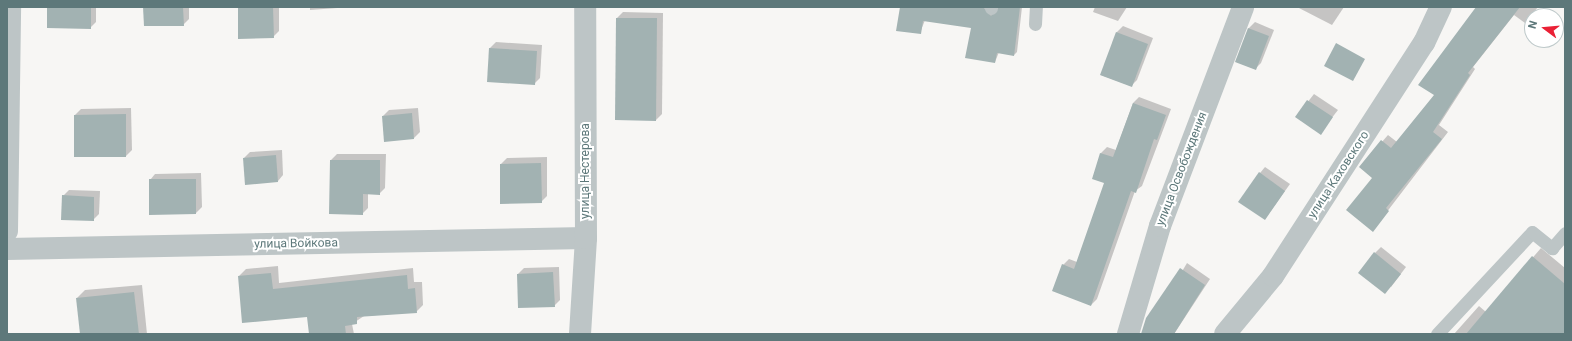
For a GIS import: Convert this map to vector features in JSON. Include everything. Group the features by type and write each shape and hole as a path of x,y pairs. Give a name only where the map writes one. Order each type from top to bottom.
{"street":[{"path":"7,231 10,7"},
{"name":"улица Нестерова","path":"580,334 586,238 585,7"},
{"name":"улица Освобождения","path":"1128,334 1160,226 1243,7"},
{"name":"улица Каховского","path":"1225,334 1273,276 1424,43 1441,7"},
{"name":"улица Войкова","path":"7,249 586,238"}],"lane":[{"path":"1035,24 1036,7"},
{"path":"1437,334 1532,232 1552,248 1565,232"}],"building":[{"path":"47,7 91,7 91,29 47,28"},
{"path":"143,7 183,7 184,26 144,26"},
{"path":"238,7 273,7 274,38 238,39"},
{"path":"900,7 983,7 991,16 999,7 1020,7 1014,56 997,53 995,63 965,58 971,28 923,21 921,34 896,31"},
{"path":"1476,7 1520,7 1468,73 1470,75 1433,132 1442,139 1386,208 1389,211 1373,232 1346,210 1372,178 1359,167 1381,140 1391,148 1434,95 1418,85"},
{"path":"616,18 657,18 656,121 615,120"},
{"path":"1248,28 1269,36 1256,70 1235,62"},
{"path":"1116,32 1148,44 1132,87 1100,75"},
{"path":"1336,43 1365,59 1353,81 1324,66"},
{"path":"489,48 537,51 535,85 487,82"},
{"path":"1307,100 1333,117 1321,135 1295,117"},
{"path":"1133,103 1166,115 1157,140 1154,139 1136,193 1131,191 1091,306 1052,291 1062,264 1074,269 1104,183 1092,179 1100,153 1113,157"},
{"path":"412,113 414,139 384,142 382,116"},
{"path":"126,114 126,157 74,157 74,115"},
{"path":"276,155 278,182 245,185 243,158"},
{"path":"330,160 380,160 380,195 363,194 363,215 329,214"},
{"path":"541,163 542,203 500,204 500,164"},
{"path":"1259,172 1285,191 1265,220 1238,202"},
{"path":"149,179 196,179 196,214 149,215"},
{"path":"62,195 94,197 94,221 61,220"},
{"path":"1374,252 1401,274 1385,294 1358,273"},
{"path":"1532,256 1565,284 1565,334 1466,334"},
{"path":"1180,268 1205,285 1174,334 1141,334 1146,318"},
{"path":"553,272 555,307 518,308 517,274"},
{"path":"271,273 273,289 407,275 408,289 415,288 417,313 357,317 357,324 345,326 346,334 309,334 307,317 242,323 238,276"},
{"path":"134,292 139,334 80,334 76,298"}]}
